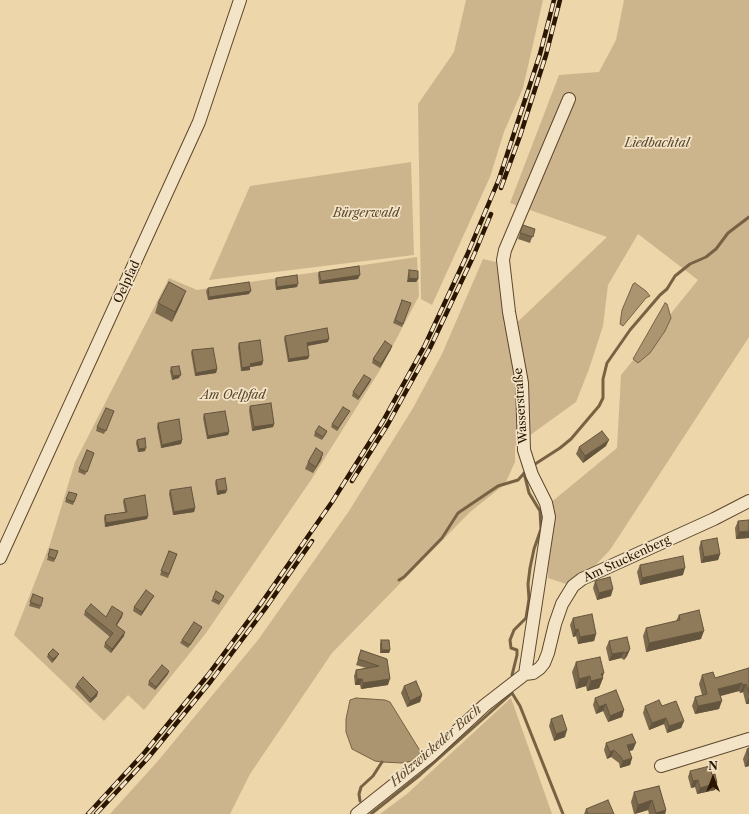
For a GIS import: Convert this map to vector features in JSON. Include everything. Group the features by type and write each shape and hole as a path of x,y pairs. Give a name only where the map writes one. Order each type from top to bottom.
{"street":[{"name":"Oelpfad","path":"0,558 199,122 240,0"},
{"name":"Wasserstraße","path":"529,673 534,603 549,524 546,503 526,461 522,383 509,312 503,260 505,250 569,99"},
{"name":"Am Stuckenberg","path":"529,673 544,663 555,624 567,594 573,586 582,579 714,519 749,501"},
{"path":"357,814 430,756 485,705 529,673"},
{"path":"661,766 749,739"}],"green space":[{"path":"466,0 543,0 523,88 504,132 490,177 432,305 421,299 418,104 454,52"},
{"name":"Liedbachtal","path":"624,0 749,0 749,337 610,550 582,579 578,577 566,584 548,578 549,504 617,448 621,375 698,280 638,234 608,285 603,326 589,369 576,402 515,446 515,462 505,484 470,512 332,653 250,774 230,814 110,814 157,762 258,640 349,511 413,408 442,354 483,259 496,262 507,332 607,237 510,203 559,75 599,72 616,40"},
{"name":"Bürgerwald","path":"411,162 414,255 209,280 250,186"},
{"name":"Am Oelpfad","path":"417,257 419,296 380,370 311,480 206,633 144,710 128,695 104,721 14,635 50,544 75,462 169,278 197,290"},
{"path":"511,698 552,814 380,814 408,793"}],"shaded area":[{"path":"635,283 650,296 646,298 623,326 620,324 622,310 633,284"},
{"path":"665,303 667,304 671,318 665,331 650,353 638,363 633,359"},
{"path":"356,698 385,700 390,702 419,749 421,755 417,760 403,763 375,761 352,749 346,732 346,719 350,700"}],"building":[{"path":"523,225 535,229 533,237 520,233"},
{"path":"359,266 360,275 321,281 319,272"},
{"path":"409,270 418,271 418,279 409,278"},
{"path":"297,275 298,284 277,287 276,278"},
{"path":"169,282 186,291 175,312 158,303"},
{"path":"249,282 251,291 209,297 208,288"},
{"path":"402,300 411,303 403,324 395,320"},
{"path":"327,328 329,339 307,343 309,356 289,359 285,336"},
{"path":"260,340 263,361 250,364 251,366 242,368 239,343"},
{"path":"385,341 392,346 381,364 373,359"},
{"path":"213,348 217,369 196,373 192,350"},
{"path":"179,366 181,375 173,376 171,367"},
{"path":"364,375 371,379 359,397 353,392"},
{"path":"271,403 274,424 254,427 250,406"},
{"path":"343,407 350,411 338,428 332,424"},
{"path":"106,408 114,411 106,431 97,427"},
{"path":"225,411 229,432 208,436 204,414"},
{"path":"179,419 182,440 162,445 158,423"},
{"path":"319,426 327,431 323,437 315,432"},
{"path":"602,431 609,440 585,456 579,447"},
{"path":"145,438 146,448 139,449 137,440"},
{"path":"316,448 323,453 316,467 308,462"},
{"path":"87,450 94,453 87,472 79,469"},
{"path":"225,478 227,490 218,491 216,480"},
{"path":"191,487 195,508 174,512 170,490"},
{"path":"69,492 77,494 74,502 66,499"},
{"path":"145,495 148,516 106,523 105,515 127,512 124,499"},
{"path":"749,520 749,531 739,532 738,521"},
{"path":"717,538 720,554 704,557 701,541"},
{"path":"50,549 58,551 55,559 48,556"},
{"path":"169,551 177,554 169,574 161,571"},
{"path":"683,556 685,568 642,578 640,565"},
{"path":"610,577 613,589 599,593 595,581"},
{"path":"146,590 154,596 142,612 134,607"},
{"path":"216,591 224,596 220,602 213,598"},
{"path":"33,594 43,598 41,606 30,602"},
{"path":"91,604 106,617 112,606 123,613 116,625 125,632 112,649 105,643 113,633 85,611"},
{"path":"699,610 704,631 649,643 646,628 680,620 679,615"},
{"path":"592,614 596,634 580,637 578,629 575,630 573,618"},
{"path":"194,622 202,627 190,645 182,640"},
{"path":"627,637 630,649 626,653 612,654 609,641"},
{"path":"381,640 389,640 390,650 382,650"},
{"path":"53,649 59,654 53,659 48,654"},
{"path":"361,650 387,659 390,679 363,683 362,679 357,679 356,670 379,666 358,659"},
{"path":"600,657 604,673 601,674 603,678 591,681 590,676 579,679 576,662"},
{"path":"162,665 169,671 156,687 149,681"},
{"path":"749,668 749,694 746,684 743,685 742,683 718,689 722,701 698,706 695,697 707,694 702,675 713,672 715,678"},
{"path":"83,677 98,692 91,699 77,684"},
{"path":"416,681 422,695 410,701 404,686"},
{"path":"616,690 624,710 610,716 606,704 599,707 595,698"},
{"path":"659,700 662,706 676,701 684,721 669,726 666,718 652,723 645,706"},
{"path":"562,715 567,730 556,734 551,719"},
{"path":"632,734 636,743 627,745 632,758 623,761 614,750 610,752 606,743"},
{"path":"710,766 712,775 715,774 717,783 700,788 698,780 693,781 690,771"},
{"path":"659,786 666,810 656,813 652,800 638,805 634,792"},
{"path":"608,800 614,814 588,814 586,809"}],"waterway":[{"name":"Holzwickeder Bach","path":"532,466 571,439 599,406 603,398 603,379 607,363 630,330 667,289 675,276 690,264 706,257 716,249 728,233 749,217"},
{"name":"Holzwickeder Bach","path":"399,580 404,577 442,538 458,513 498,486 518,480 528,469"},
{"name":"Holzwickeder Bach","path":"512,675 517,650 511,648 510,640 514,630 526,618 529,599 528,584 530,568 534,549 541,529 540,511 529,493 524,473"},
{"name":"Holzwickeder Bach","path":"371,814 420,775 512,693 520,706 563,814"},
{"path":"360,801 359,794 361,787 373,776 382,762"}],"railway":[{"path":"88,814 145,752 208,675 260,605 332,502 383,421 425,345 467,255 499,179 540,54 554,0"},
{"path":"501,188 520,136 546,55 560,0"},
{"path":"352,481 388,424 430,348 473,257 491,214"},
{"path":"96,814 148,758 211,681 265,609 312,541"}]}
